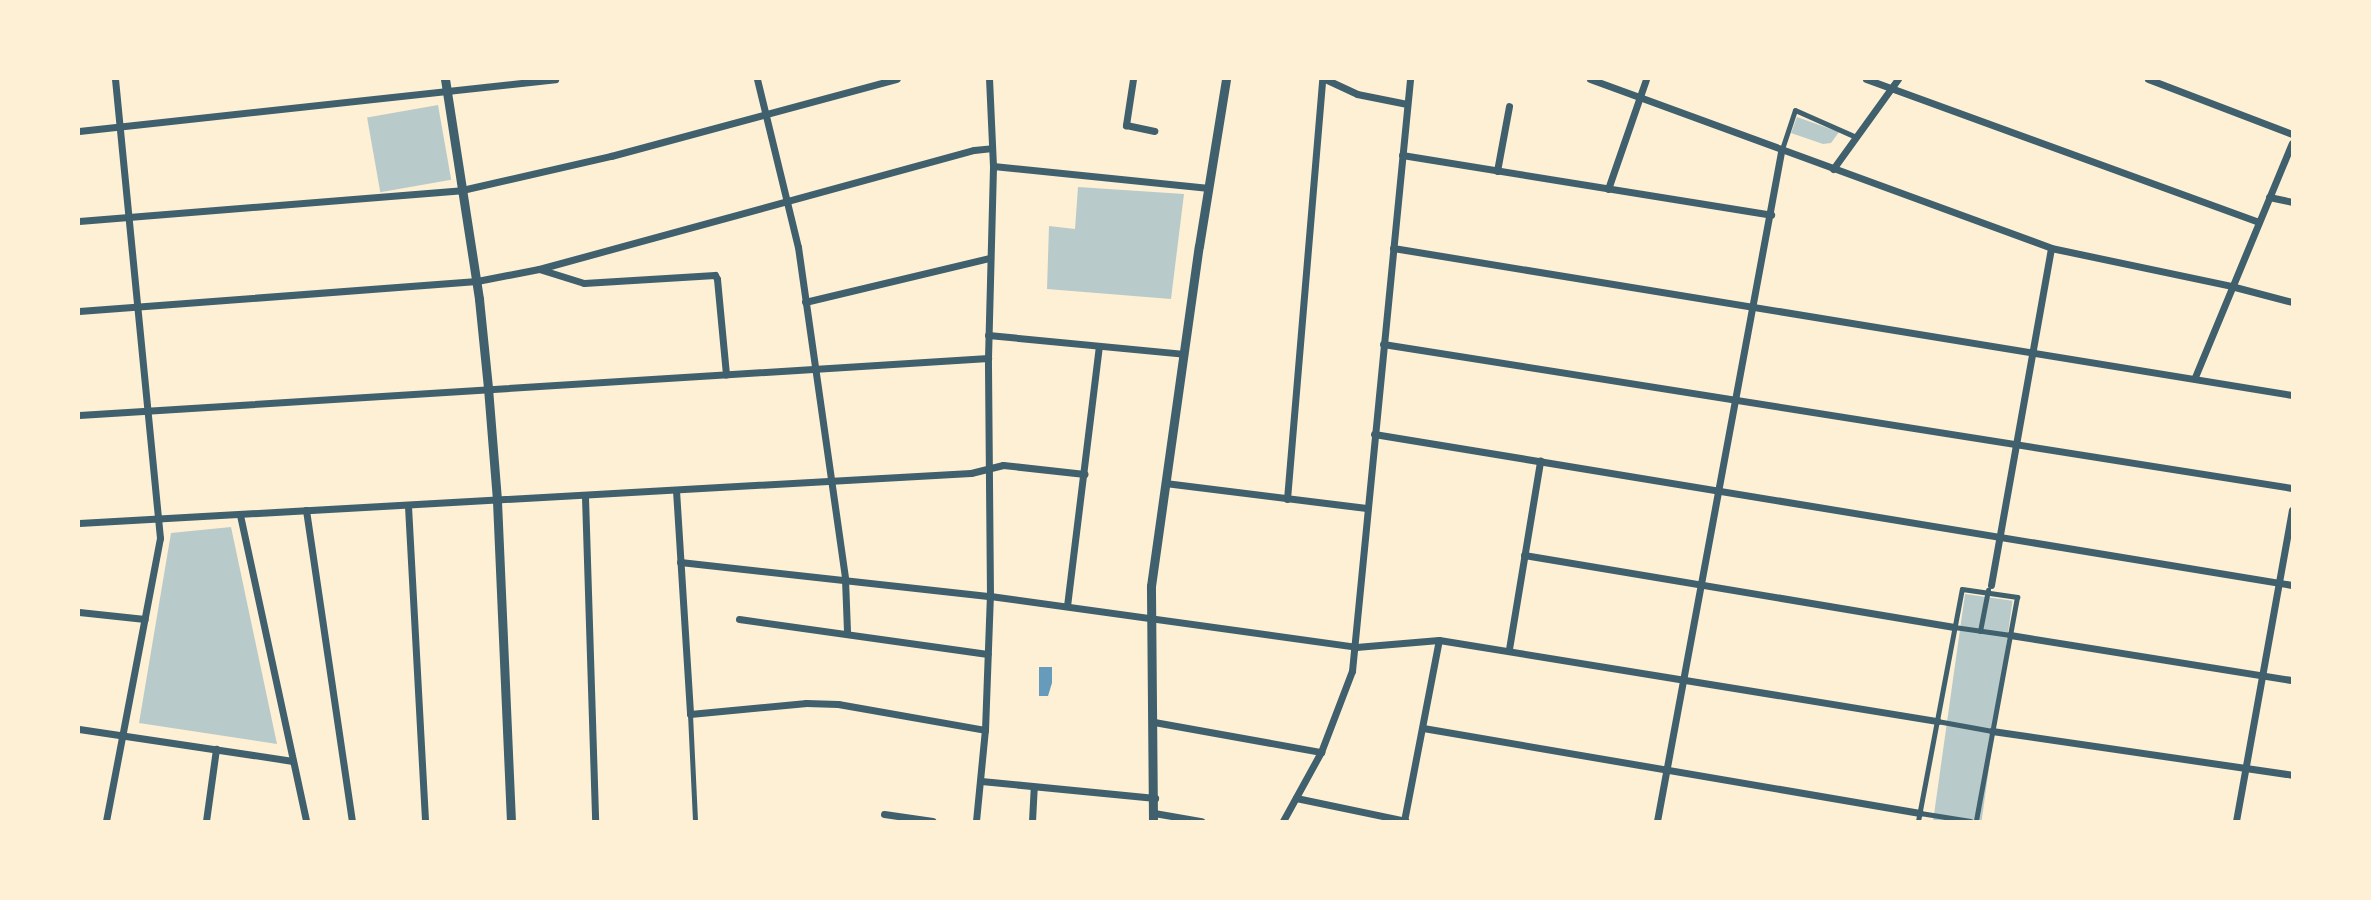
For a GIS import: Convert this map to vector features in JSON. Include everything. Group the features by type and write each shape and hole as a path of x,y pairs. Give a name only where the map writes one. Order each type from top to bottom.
{"street":[{"path":"106,821 160,538 115,79"},
{"path":"79,131 445,84 555,79"},
{"path":"757,79 788,200 805,302 845,579 847,632"},
{"path":"79,221 462,190 611,156 897,79"},
{"path":"976,821 985,730 990,596 988,335 993,166 989,79"},
{"path":"1133,79 1126,125 1154,131"},
{"path":"1201,821 1153,817 1154,722 1150,617 1165,484 1226,79"},
{"path":"1287,499 1323,79 1357,94 1408,104"},
{"path":"1283,821 1321,751 1341,705 1356,647 1366,508 1410,79"},
{"path":"1590,79 1781,152 2051,248 2231,286 2292,302"},
{"path":"1608,189 1646,79"},
{"path":"1866,79 2259,222"},
{"path":"1833,169 1898,79"},
{"path":"2147,79 2292,134"},
{"path":"445,84 477,281 488,388 497,501 511,821"},
{"path":"1497,171 1509,106"},
{"path":"1657,821 1781,152 1795,110 1856,137"},
{"path":"2195,377 2292,143"},
{"path":"79,311 477,281 539,269 788,200 992,148"},
{"path":"1402,155 1771,215"},
{"path":"993,166 1209,188"},
{"path":"2269,197 2292,202"},
{"path":"1393,248 1753,309 2195,377 2292,395"},
{"path":"1980,631 2000,535 2051,248"},
{"path":"805,302 990,258"},
{"path":"539,269 584,283 715,275 726,375"},
{"path":"988,335 1184,354"},
{"path":"1383,344 2292,488"},
{"path":"1067,606 1099,347"},
{"path":"79,415 988,358"},
{"path":"1374,433 2292,585"},
{"path":"1509,649 1540,461"},
{"path":"79,523 971,473 1003,465 1085,474"},
{"path":"1165,484 1366,508"},
{"path":"676,490 695,821"},
{"path":"584,496 596,821"},
{"path":"408,506 425,821"},
{"path":"306,510 352,821"},
{"path":"2236,821 2292,510"},
{"path":"240,515 306,821"},
{"path":"1524,555 1701,586 2292,680"},
{"path":"680,562 990,596 1356,647 1439,640 1509,649 1992,731 2292,775"},
{"path":"1919,817 1962,589 1989,588 2017,597 1976,821"},
{"path":"79,612 145,619"},
{"path":"739,619 847,632 988,654"},
{"path":"1296,798 1405,821 1439,640"},
{"path":"690,714 806,703 838,704 985,730"},
{"path":"1154,722 1321,751"},
{"path":"1423,728 1919,817 1970,821"},
{"path":"79,729 293,761"},
{"path":"206,821 216,749"},
{"path":"981,781 1155,798"},
{"path":"1032,821 1034,787"},
{"path":"884,814 932,821"}],"shaded area":[{"path":"438,105 451,180 380,192 367,118"},
{"path":"1797,117 1839,132 1831,143 1823,144 1791,133"},
{"path":"1078,187 1184,194 1171,299 1047,289 1049,226 1075,229"},
{"path":"231,527 277,744 139,723 171,533"},
{"path":"1965,594 2013,601 1982,821 1933,821"}],"water":[{"path":"1039,667 1052,667 1052,683 1048,696 1039,696"}]}
